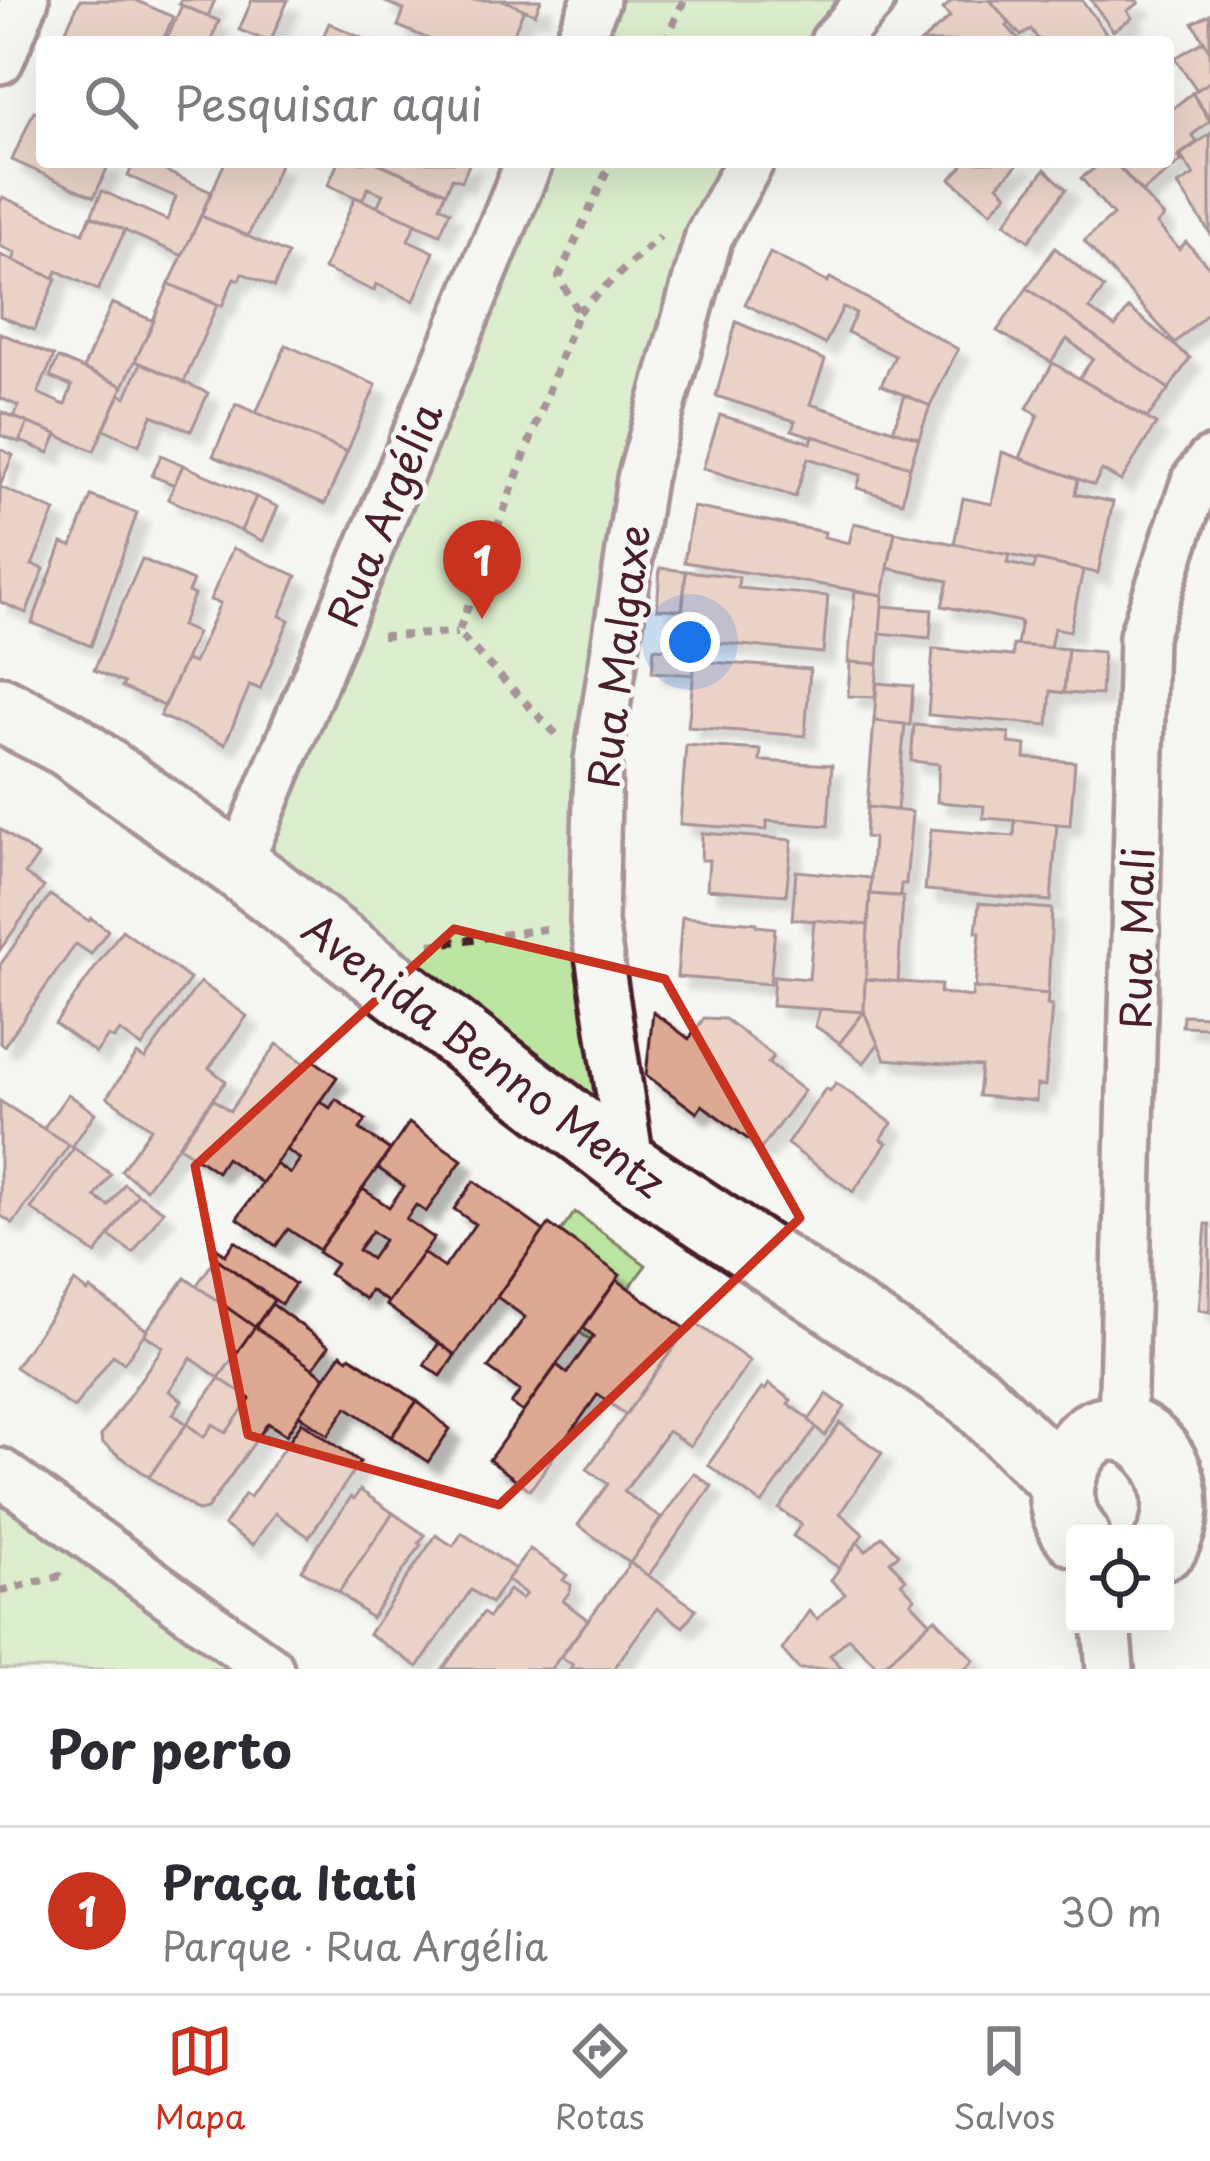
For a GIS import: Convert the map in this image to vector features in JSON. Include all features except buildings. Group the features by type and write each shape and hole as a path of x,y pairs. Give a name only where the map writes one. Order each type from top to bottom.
{"street":[{"path":"0,61 26,0"},
{"path":"581,36 596,0"},
{"path":"839,36 871,0"},
{"name":"Rua Argélia","path":"238,866 527,168"},
{"name":"Rua Malgaxe","path":"631,1168 594,922 598,760 641,478 709,236 747,168"},
{"name":"Rua Mali","path":"1111,1430 1143,635 1195,481 1210,461"},
{"name":"Avenida Benno Mentz","path":"0,709 68,744 238,866 631,1168 973,1395 1069,1508"},
{"name":"Avenida Benno Mentz","path":"973,1395 1111,1430 1143,1429 1163,1438 1200,1474"},
{"path":"1069,1508 1069,1462 1082,1445 1111,1430"},
{"path":"0,1472 269,1669"},
{"path":"1184,1539 1200,1474"},
{"path":"1107,1633 1110,1669"}],"path":[{"path":"668,36 684,0"},
{"path":"578,312 559,277 607,168"},
{"path":"458,633 578,312 672,225"},
{"path":"384,615 375,637 458,633 557,735"},
{"path":"411,947 570,926"},
{"path":"0,1591 60,1576"}],"highlighted area":[{"path":"454,929 665,979 800,1218 499,1505 248,1435 195,1166"}],"green space":[{"path":"609,0 851,0 819,36 594,36"},
{"path":"541,168 729,168 630,479 599,1103 263,848"},
{"path":"575,1212 646,1265 590,1340 519,1288"},
{"path":"0,1504 229,1669 0,1669"}],"place":[{"name":"Praça Itati","path":"482,619"}]}
